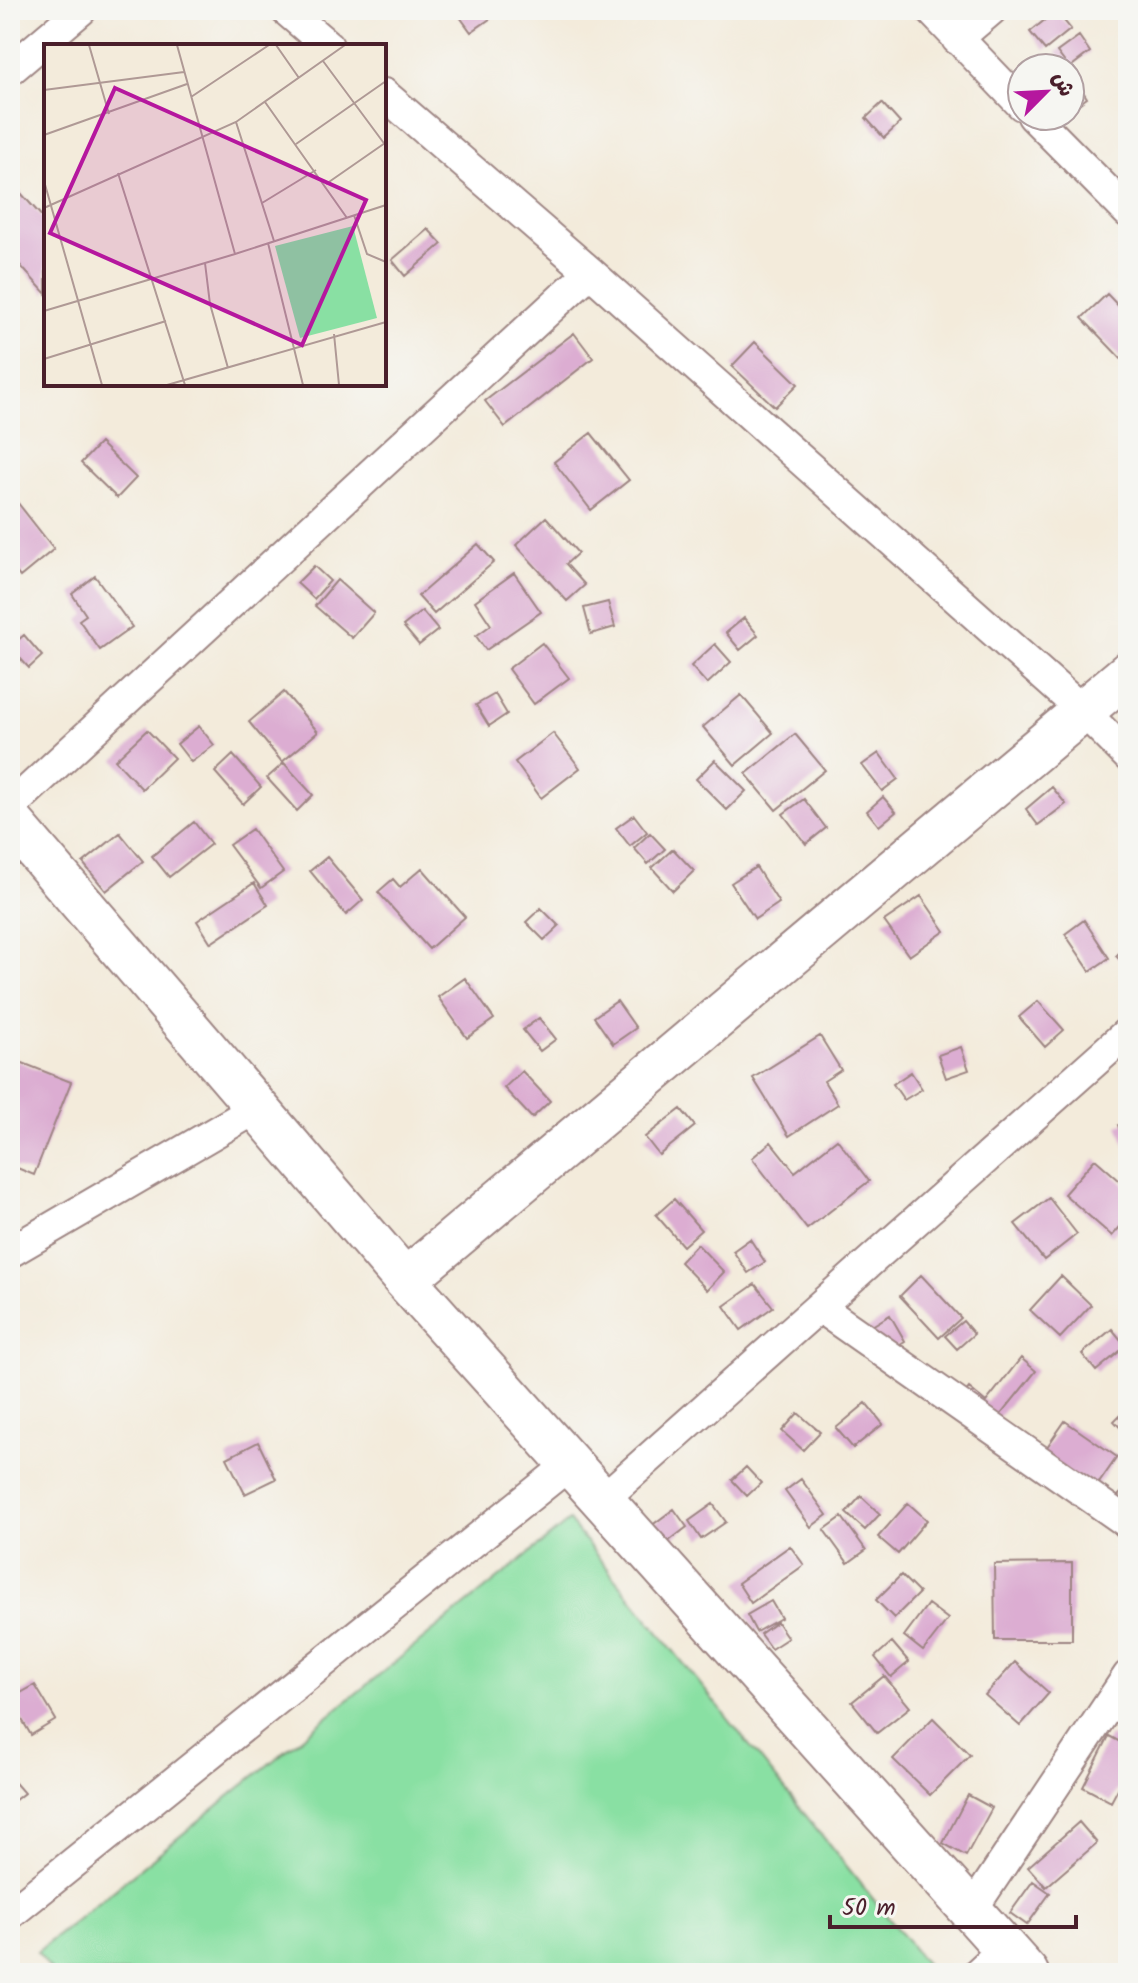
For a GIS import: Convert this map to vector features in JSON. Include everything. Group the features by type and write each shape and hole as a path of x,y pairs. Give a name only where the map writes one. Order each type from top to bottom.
{"main road":[{"path":"405,1280 1128,673"},
{"path":"10,820 405,1280 971,1911 1003,1965"}],"street":[{"path":"10,70 81,10"},
{"path":"286,10 326,44"},
{"path":"931,10 1006,89"},
{"path":"957,39 991,10"},
{"path":"386,96 590,272 1082,710 1128,756"},
{"path":"1049,132 1128,212"},
{"path":"10,807 590,272"},
{"path":"602,1500 1128,1032"},
{"path":"10,1252 257,1108"},
{"path":"819,1307 1128,1523"},
{"path":"10,1914 570,1464"},
{"path":"971,1911 1128,1676"}],"green space":[{"path":"569,1521 931,1971 53,1973 37,1952"}],"building":[{"path":"455,10 489,10 494,16 471,32"},
{"path":"1056,11 1071,29 1045,50 1030,32"},
{"path":"1079,36 1090,52 1086,55 1086,52 1057,52"},
{"path":"882,103 900,123 884,138 866,118"},
{"path":"10,181 44,219 44,292 10,254"},
{"path":"428,229 442,244 405,276 392,260"},
{"path":"1107,294 1128,316 1128,366 1082,318"},
{"path":"574,333 593,358 505,427 485,401"},
{"path":"755,342 798,384 775,407 732,366"},
{"path":"591,433 629,480 591,510 554,462"},
{"path":"100,443 136,478 117,498 81,463"},
{"path":"14,498 54,549 20,577 10,564 10,501"},
{"path":"546,517 578,553 566,564 585,585 567,601 516,545"},
{"path":"478,544 494,562 434,614 418,596"},
{"path":"314,566 330,581 314,599 297,583"},
{"path":"514,573 541,612 486,650 476,636 491,625 475,601"},
{"path":"95,576 132,627 100,650 79,620 86,615 72,594"},
{"path":"337,580 374,613 352,638 315,606"},
{"path":"608,602 615,627 591,634 584,608"},
{"path":"422,611 438,630 419,645 403,626"},
{"path":"744,618 758,635 740,650 726,633"},
{"path":"24,635 42,656 29,668 10,647"},
{"path":"542,643 569,678 534,704 508,669"},
{"path":"715,644 731,662 707,684 691,666"},
{"path":"284,692 318,732 282,762 249,722"},
{"path":"495,694 507,714 489,726 476,705"},
{"path":"741,695 773,733 735,765 703,727"},
{"path":"199,726 214,745 191,762 177,744"},
{"path":"147,730 174,758 142,789 115,760"},
{"path":"553,733 580,768 541,798 515,762"},
{"path":"795,734 825,770 776,810 746,774"},
{"path":"879,753 898,779 882,791 862,765"},
{"path":"233,755 261,787 243,804 215,772"},
{"path":"715,760 746,791 727,810 696,779"},
{"path":"284,763 313,795 297,811 267,778"},
{"path":"1052,787 1066,804 1038,825 1026,809"},
{"path":"883,797 896,812 879,826 867,811"},
{"path":"804,799 826,828 806,844 783,814"},
{"path":"634,815 647,832 630,846 616,828"},
{"path":"194,822 211,844 169,877 152,856"},
{"path":"252,829 283,872 261,888 229,845"},
{"path":"120,833 143,861 106,891 83,863"},
{"path":"650,833 665,849 648,864 634,848"},
{"path":"673,849 694,871 673,891 652,868"},
{"path":"327,857 363,900 346,915 310,871"},
{"path":"756,867 779,903 755,919 731,883"},
{"path":"422,868 465,917 429,949 378,892 393,879 400,887"},
{"path":"254,883 268,905 211,943 197,921"},
{"path":"921,896 945,931 909,956 884,921"},
{"path":"541,908 559,926 544,940 526,922"},
{"path":"1084,920 1109,958 1090,971 1065,934"},
{"path":"1128,944 1128,968 1116,956"},
{"path":"465,978 494,1019 467,1038 438,997"},
{"path":"617,1001 636,1028 613,1044 594,1017"},
{"path":"1038,1001 1064,1030 1045,1047 1019,1017"},
{"path":"539,1018 556,1039 540,1051 523,1030"},
{"path":"820,1036 841,1070 824,1081 838,1104 789,1136 753,1078"},
{"path":"961,1047 969,1070 946,1078 938,1055"},
{"path":"10,1058 71,1082 34,1175 10,1165"},
{"path":"522,1071 550,1101 532,1118 504,1088"},
{"path":"911,1072 922,1089 904,1100 893,1084"},
{"path":"681,1109 695,1126 659,1155 645,1137"},
{"path":"1128,1121 1128,1153 1118,1125"},
{"path":"837,1139 869,1181 807,1229 752,1158 771,1142 795,1172"},
{"path":"1095,1159 1128,1188 1128,1218 1112,1236 1064,1194"},
{"path":"1049,1198 1077,1234 1044,1260 1015,1224"},
{"path":"674,1199 701,1230 683,1246 656,1215"},
{"path":"750,1239 765,1262 748,1273 733,1251"},
{"path":"697,1244 724,1272 707,1290 680,1262"},
{"path":"921,1275 961,1318 939,1338 900,1296"},
{"path":"1061,1276 1091,1305 1060,1338 1030,1310"},
{"path":"755,1284 773,1307 741,1330 724,1306"},
{"path":"890,1315 905,1341 882,1355 867,1329"},
{"path":"963,1321 974,1334 957,1349 945,1336"},
{"path":"1112,1329 1126,1346 1096,1371 1082,1354"},
{"path":"1021,1358 1036,1371 986,1433 954,1407 969,1388 986,1402"},
{"path":"866,1403 883,1424 853,1448 836,1428"},
{"path":"1128,1407 1128,1436 1114,1421"},
{"path":"798,1413 820,1432 803,1450 782,1431"},
{"path":"1065,1421 1117,1457 1090,1496 1038,1460"},
{"path":"258,1442 276,1479 245,1494 227,1458"},
{"path":"746,1467 761,1483 747,1496 732,1480"},
{"path":"801,1479 827,1515 811,1527 785,1491"},
{"path":"1128,1486 1128,1529 1106,1508"},
{"path":"861,1496 880,1514 865,1530 846,1513"},
{"path":"908,1503 927,1520 898,1554 878,1537"},
{"path":"713,1504 726,1522 701,1539 689,1521"},
{"path":"674,1509 687,1527 665,1544 651,1526"},
{"path":"842,1517 866,1550 848,1563 824,1530"},
{"path":"790,1546 804,1565 751,1603 738,1583"},
{"path":"1072,1563 1072,1640 995,1640 994,1564"},
{"path":"901,1575 919,1593 894,1618 876,1600"},
{"path":"771,1601 781,1618 756,1632 747,1615"},
{"path":"928,1604 948,1619 923,1651 904,1636"},
{"path":"777,1622 788,1638 771,1649 760,1634"},
{"path":"892,1642 909,1662 891,1677 875,1657"},
{"path":"1015,1662 1049,1693 1020,1726 985,1695"},
{"path":"884,1676 910,1707 877,1733 852,1702"},
{"path":"35,1685 56,1720 31,1735 10,1699"},
{"path":"933,1718 970,1755 930,1795 893,1759"},
{"path":"1109,1736 1128,1746 1128,1770 1111,1802 1083,1787"},
{"path":"10,1777 24,1793 10,1804"},
{"path":"968,1795 992,1808 966,1856 943,1843"},
{"path":"1079,1822 1097,1843 1046,1887 1028,1867"},
{"path":"1033,1881 1050,1893 1027,1925 1010,1913"}]}
